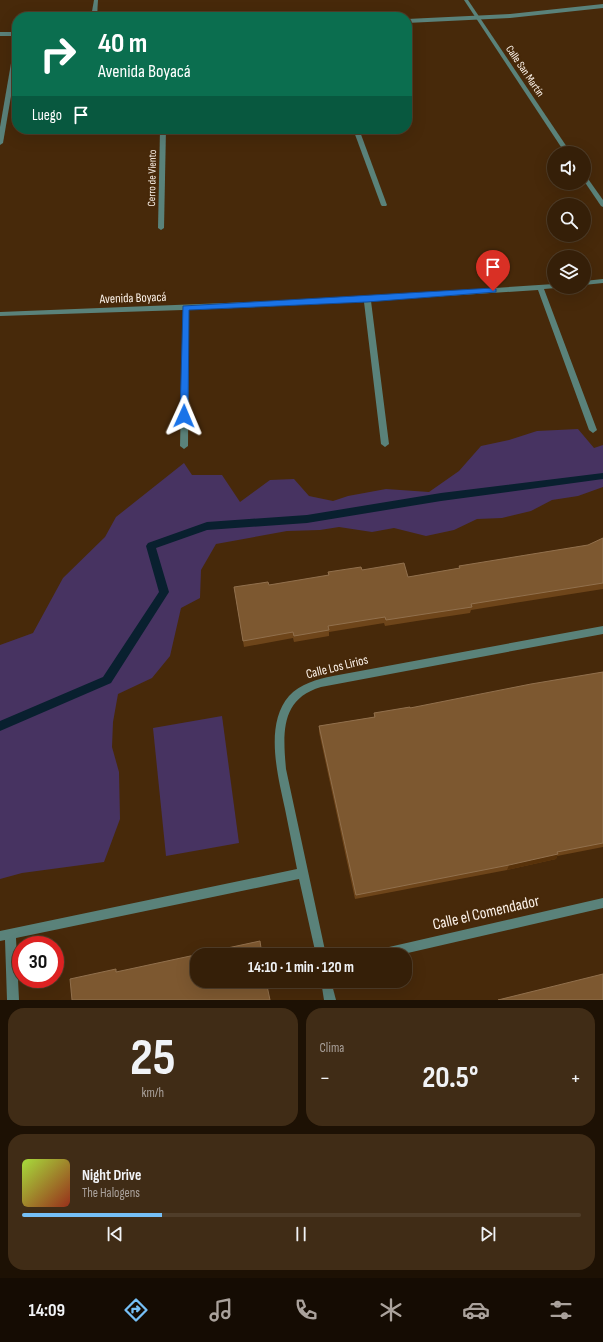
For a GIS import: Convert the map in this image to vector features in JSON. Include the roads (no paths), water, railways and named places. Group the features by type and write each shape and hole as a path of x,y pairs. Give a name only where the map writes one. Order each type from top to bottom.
{"street":[{"path":"95,12 96,0"},
{"name":"Calle San Martín","path":"466,0 563,146"},
{"path":"412,21 510,16 603,6"},
{"path":"0,34 12,34"},
{"path":"0,144 12,75"},
{"name":"Cerro de Viento","path":"161,228 163,134"},
{"path":"358,134 384,204"},
{"path":"591,187 603,205"},
{"path":"591,283 603,282"},
{"name":"Avenida Boyacá","path":"0,314 186,308 367,299 547,286"},
{"path":"540,287 593,430"},
{"path":"367,299 386,444"},
{"path":"184,446 186,308"},
{"name":"Calle Los Lirios","path":"319,948 281,769 278,739 281,719 290,703 300,692 317,684 603,630"},
{"path":"13,1000 5,935 39,926 303,873"},
{"name":"Calle el Comendador","path":"407,948 603,903"},
{"path":"327,988 330,1000"}],"waterway":[{"path":"0,726 107,680 164,592 151,546 207,526 307,519 441,497 603,476"}]}
